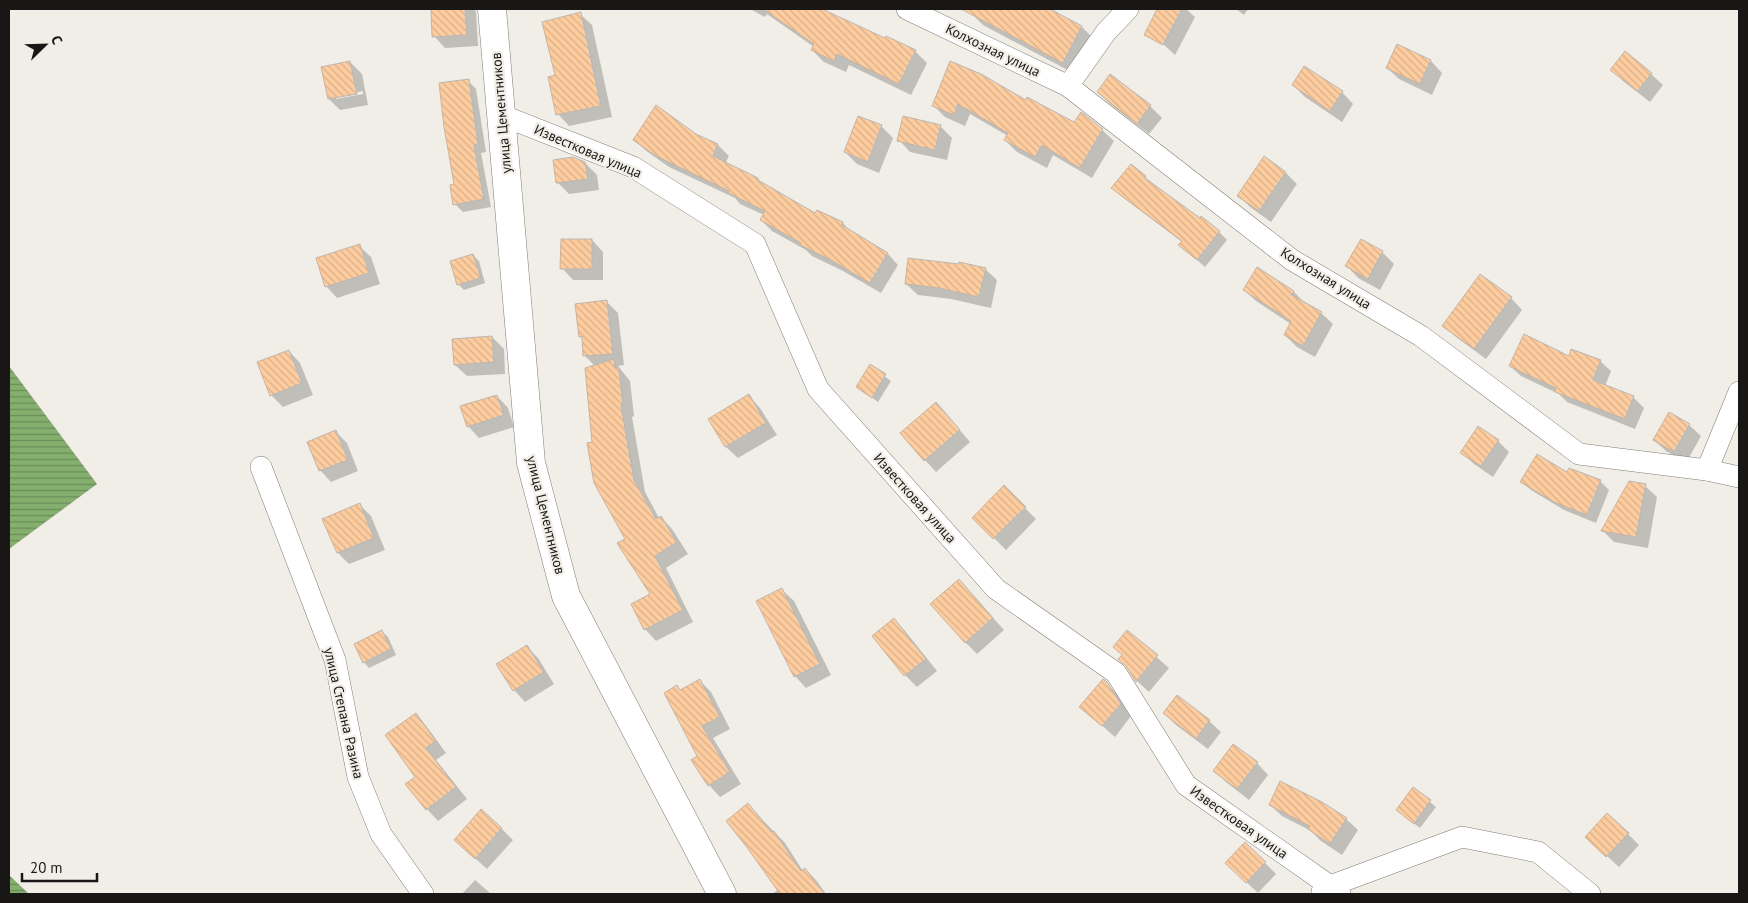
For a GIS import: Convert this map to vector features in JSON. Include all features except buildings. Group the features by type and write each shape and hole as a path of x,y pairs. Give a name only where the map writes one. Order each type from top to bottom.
{"street":[{"name":"улица Цементников","path":"492,9 531,463 566,596 722,894"},
{"name":"Колхозная улица","path":"907,9 1068,86 1292,260 1421,336 1579,454 1707,470 1739,478"},
{"path":"1068,86 1106,32 1128,9"},
{"name":"Известковая улица","path":"501,115 633,167 755,244 818,389 996,589 1116,673 1186,785 1330,891"},
{"path":"1707,470 1739,392"},
{"name":"улица Степана Разина","path":"261,468 335,660 358,777 381,834 423,894"},
{"path":"1330,891 1462,837 1538,852 1590,894"}],"shaded area":[{"path":"9,366 97,484 9,549"},
{"path":"9,875 29,894 9,894"}]}
